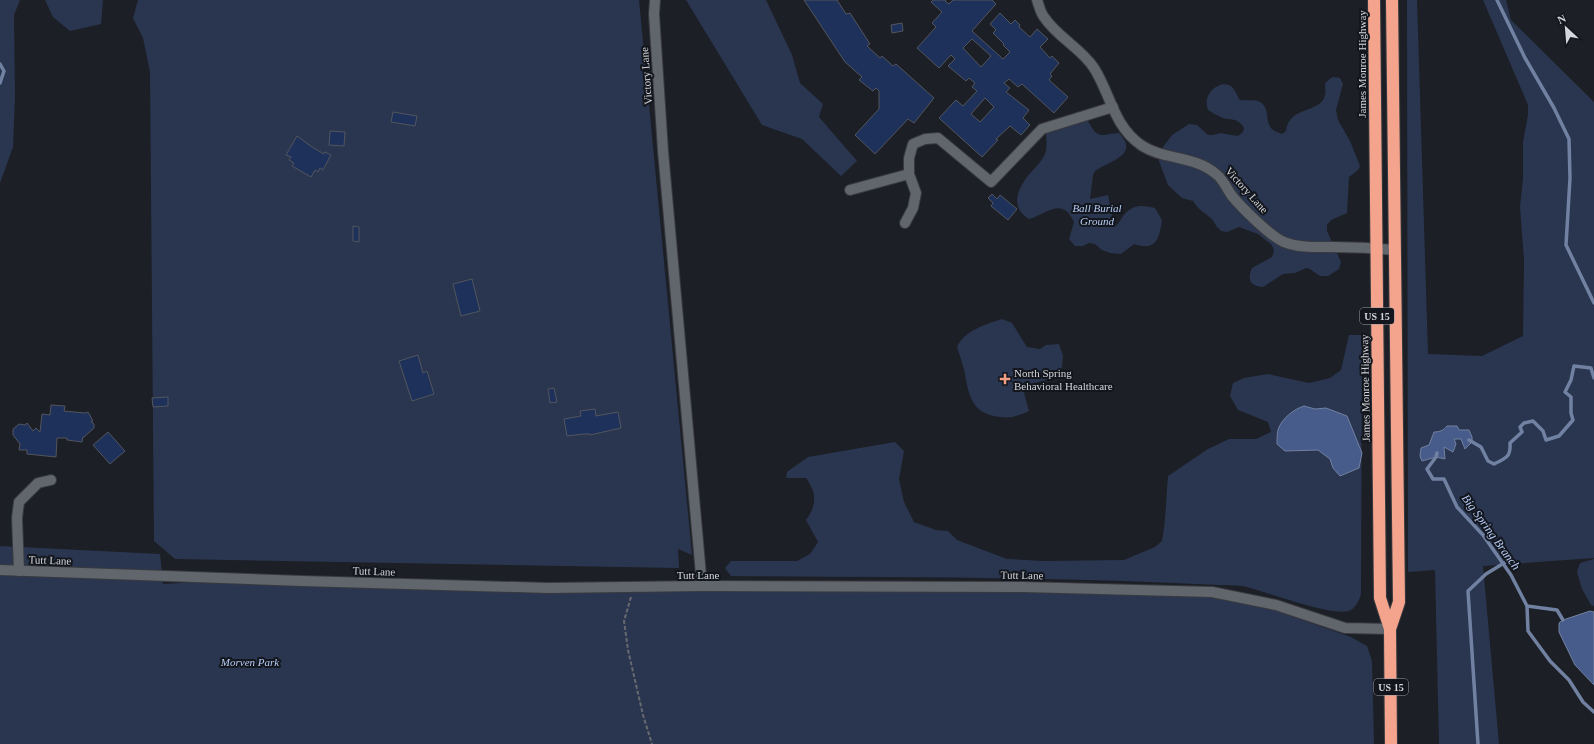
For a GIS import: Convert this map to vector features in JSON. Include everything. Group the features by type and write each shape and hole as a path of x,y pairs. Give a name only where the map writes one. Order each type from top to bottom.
{"highway":[{"name":"James Monroe Highway","path":"1374,0 1380,598 1390,630 1391,744"},
{"name":"James Monroe Highway","path":"1390,630 1399,602 1392,0"}],"street":[{"name":"Victory Lane","path":"655,0 654,14 663,151 702,586"},
{"name":"Victory Lane","path":"1037,0 1043,16 1052,28 1094,68 1122,126 1129,135 1142,146 1165,155 1198,163 1217,174 1233,196 1249,213 1283,242 1300,246 1395,250"},
{"path":"905,223 913,208 916,193 908,174 909,158 913,144 925,139 938,138 991,182 1042,129 1113,107"},
{"path":"850,190 908,174"},
{"path":"19,571 17,518 18,502 38,483 51,480"},
{"name":"Tutt Lane","path":"0,570 548,588 702,586 1023,587 1212,592 1276,605 1344,628 1390,630"}],"path":[{"path":"635,587 629,601 624,621 628,650 643,714 652,744"}],"green space":[{"path":"0,0 20,0 14,15 15,97 13,147 0,183"},
{"path":"45,0 103,0 101,24 70,31 53,17"},
{"path":"138,0 639,0 692,555 678,549 679,568 175,559 154,541 150,72 143,38 133,18"},
{"path":"686,0 766,0 792,55 800,83 823,104 819,117 857,161 841,176 802,139 762,125"},
{"path":"1407,0 1417,0 1428,354 1482,356 1523,336 1524,260 1520,207 1523,179 1523,142 1528,115 1528,105 1483,0 1506,0 1511,20 1594,102 1594,558 1483,566 1499,744 1439,744 1435,570 1408,572"},
{"path":"1334,77 1340,78 1343,84 1336,110 1338,120 1350,141 1360,166 1358,170 1349,177 1347,213 1331,220 1327,225 1327,231 1341,262 1339,269 1328,276 1320,276 1306,268 1295,273 1283,274 1263,287 1252,284 1250,276 1252,268 1272,257 1274,251 1272,245 1258,234 1239,227 1227,232 1221,231 1212,219 1198,208 1193,201 1182,198 1168,185 1159,161 1163,147 1172,135 1189,124 1197,125 1208,135 1220,133 1238,136 1243,132 1244,128 1239,122 1223,118 1208,110 1207,103 1210,92 1214,88 1223,84 1232,87 1240,100 1260,102 1265,107 1271,128 1282,134 1286,131 1288,123 1293,117 1318,105 1322,101 1325,94 1325,83"},
{"name":"Ball Burial Ground","path":"1083,119 1088,121 1100,135 1119,133 1125,141 1126,147 1125,152 1115,160 1095,171 1093,175 1090,199 1108,195 1114,227 1127,211 1134,207 1146,206 1155,208 1162,220 1158,238 1152,245 1141,246 1134,244 1121,254 1110,253 1102,250 1095,244 1089,243 1083,246 1075,246 1069,239 1074,222 1069,214 1064,210 1059,208 1054,209 1029,219 1023,215 1020,210 1017,200 1020,188 1044,156 1046,147 1046,132"},
{"path":"1002,319 1012,323 1027,347 1040,349 1046,345 1059,344 1063,356 1062,367 1051,379 1034,383 1024,393 1029,411 1020,415 1008,417 999,417 987,414 972,401 957,347 960,341 970,332"},
{"path":"1349,335 1362,335 1361,594 1359,601 1351,610 1343,612 1330,611 1236,585 1097,580 731,576 725,568 731,561 797,561 810,554 818,542 806,520 810,515 814,504 814,494 810,483 806,478 786,478 787,472 808,457 895,442 904,451 899,479 904,502 914,522 936,530 948,531 957,540 1007,559 1044,561 1124,560 1155,547 1162,541 1168,476 1208,449 1229,439 1256,439 1271,432 1268,422 1238,410 1230,396 1233,383 1244,378 1268,374 1309,383 1330,378 1341,370"},
{"name":"Morven Park","path":"0,546 160,554 163,584 256,579 1216,590 1351,637 1367,646 1372,661 1374,744 0,744"},
{"path":"1594,559 1594,606 1591,605 1582,589 1577,572 1580,563"}],"shaded area":[{"path":"1304,406 1315,409 1326,408 1347,416 1362,453 1359,468 1340,476 1333,468 1330,459 1318,450 1285,451 1277,444 1278,430 1282,422 1296,409"},
{"path":"1447,426 1457,426 1459,430 1469,430 1472,437 1472,442 1465,449 1461,439 1454,439 1456,444 1453,452 1444,447 1445,459 1436,457 1422,461 1420,456 1421,448 1429,445 1434,432 1445,429"},
{"path":"1590,611 1594,612 1594,685 1575,665 1559,632 1559,623 1563,620"}],"building":[{"path":"804,0 837,0 846,14 850,13 870,44 867,46 880,58 882,56 893,66 896,64 934,98 914,123 908,119 875,154 855,135 879,109 879,91 876,88 873,91 859,80 862,77 845,62"},
{"path":"933,0 946,0 945,1 949,4 953,0 992,0 996,4 972,31 1003,59 1010,52 993,33 996,30 990,24 1000,13 1011,24 1015,20 1020,25 1019,27 1030,37 1037,29 1048,39 1040,47 1050,58 1052,56 1059,63 1050,74 1052,76 1049,80 1068,97 1054,113 1022,84 1018,87 1009,79 1004,83 1010,88 1006,92 1029,110 1023,118 1030,125 1021,135 1010,126 996,139 998,140 982,157 939,118 956,100 963,106 977,91 972,87 975,83 969,78 966,81 948,66 955,59 951,55 939,68 917,48 936,27 932,23 942,12 931,2","holes":["972,39 991,56 981,67 963,48","985,98 994,107 980,122 971,114"]},
{"path":"902,23 903,31 892,33 891,25"},
{"path":"393,112 417,116 415,126 391,122"},
{"path":"330,131 345,132 344,146 329,145"},
{"path":"297,136 324,154 325,152 331,155 323,170 320,168 318,172 315,170 311,177 292,166 294,163 289,160 291,157 286,155"},
{"path":"992,194 997,199 1000,195 1017,209 1008,220 991,206 993,203 988,198"},
{"path":"353,226 359,227 359,242 353,241"},
{"path":"472,279 480,311 461,316 453,284"},
{"path":"418,355 423,373 427,371 434,394 412,401 399,361"},
{"path":"554,388 557,402 550,403 548,389"},
{"path":"168,397 168,406 153,407 152,398"},
{"path":"51,405 65,406 64,411 88,412 93,421 91,422 94,424 94,428 83,437 82,442 67,440 67,438 57,438 56,457 27,454 27,450 19,450 20,444 13,435 13,429 19,424 25,425 27,423 33,431 36,428 40,432 42,414 50,415"},
{"path":"595,409 596,416 618,412 621,428 590,435 583,434 567,436 564,419 581,416 580,411"},
{"path":"108,432 125,451 110,464 93,445"}],"waterway":[{"path":"1497,0 1525,58 1554,108 1569,139 1570,178 1566,245 1594,303"},
{"path":"0,64 4,71 0,83"},
{"name":"Big Spring Branch","path":"1469,440 1481,447 1488,461 1494,464 1509,454 1510,443 1522,432 1520,427 1524,423 1533,421 1543,431 1546,440 1559,436 1573,420 1571,413 1571,397 1565,392 1571,380 1574,366 1591,368 1594,378"},
{"name":"Big Spring Branch","path":"1437,453 1436,457 1427,469 1433,479 1444,479 1457,507 1483,535 1511,575 1527,606 1528,631 1550,661 1569,680 1583,702 1594,712"},
{"path":"1478,744 1468,591 1486,574 1504,563"},
{"path":"1527,606 1557,610 1563,620"}],"place":[{"name":"North Spring Behavioral Healthcare","path":"1005,379"}]}
